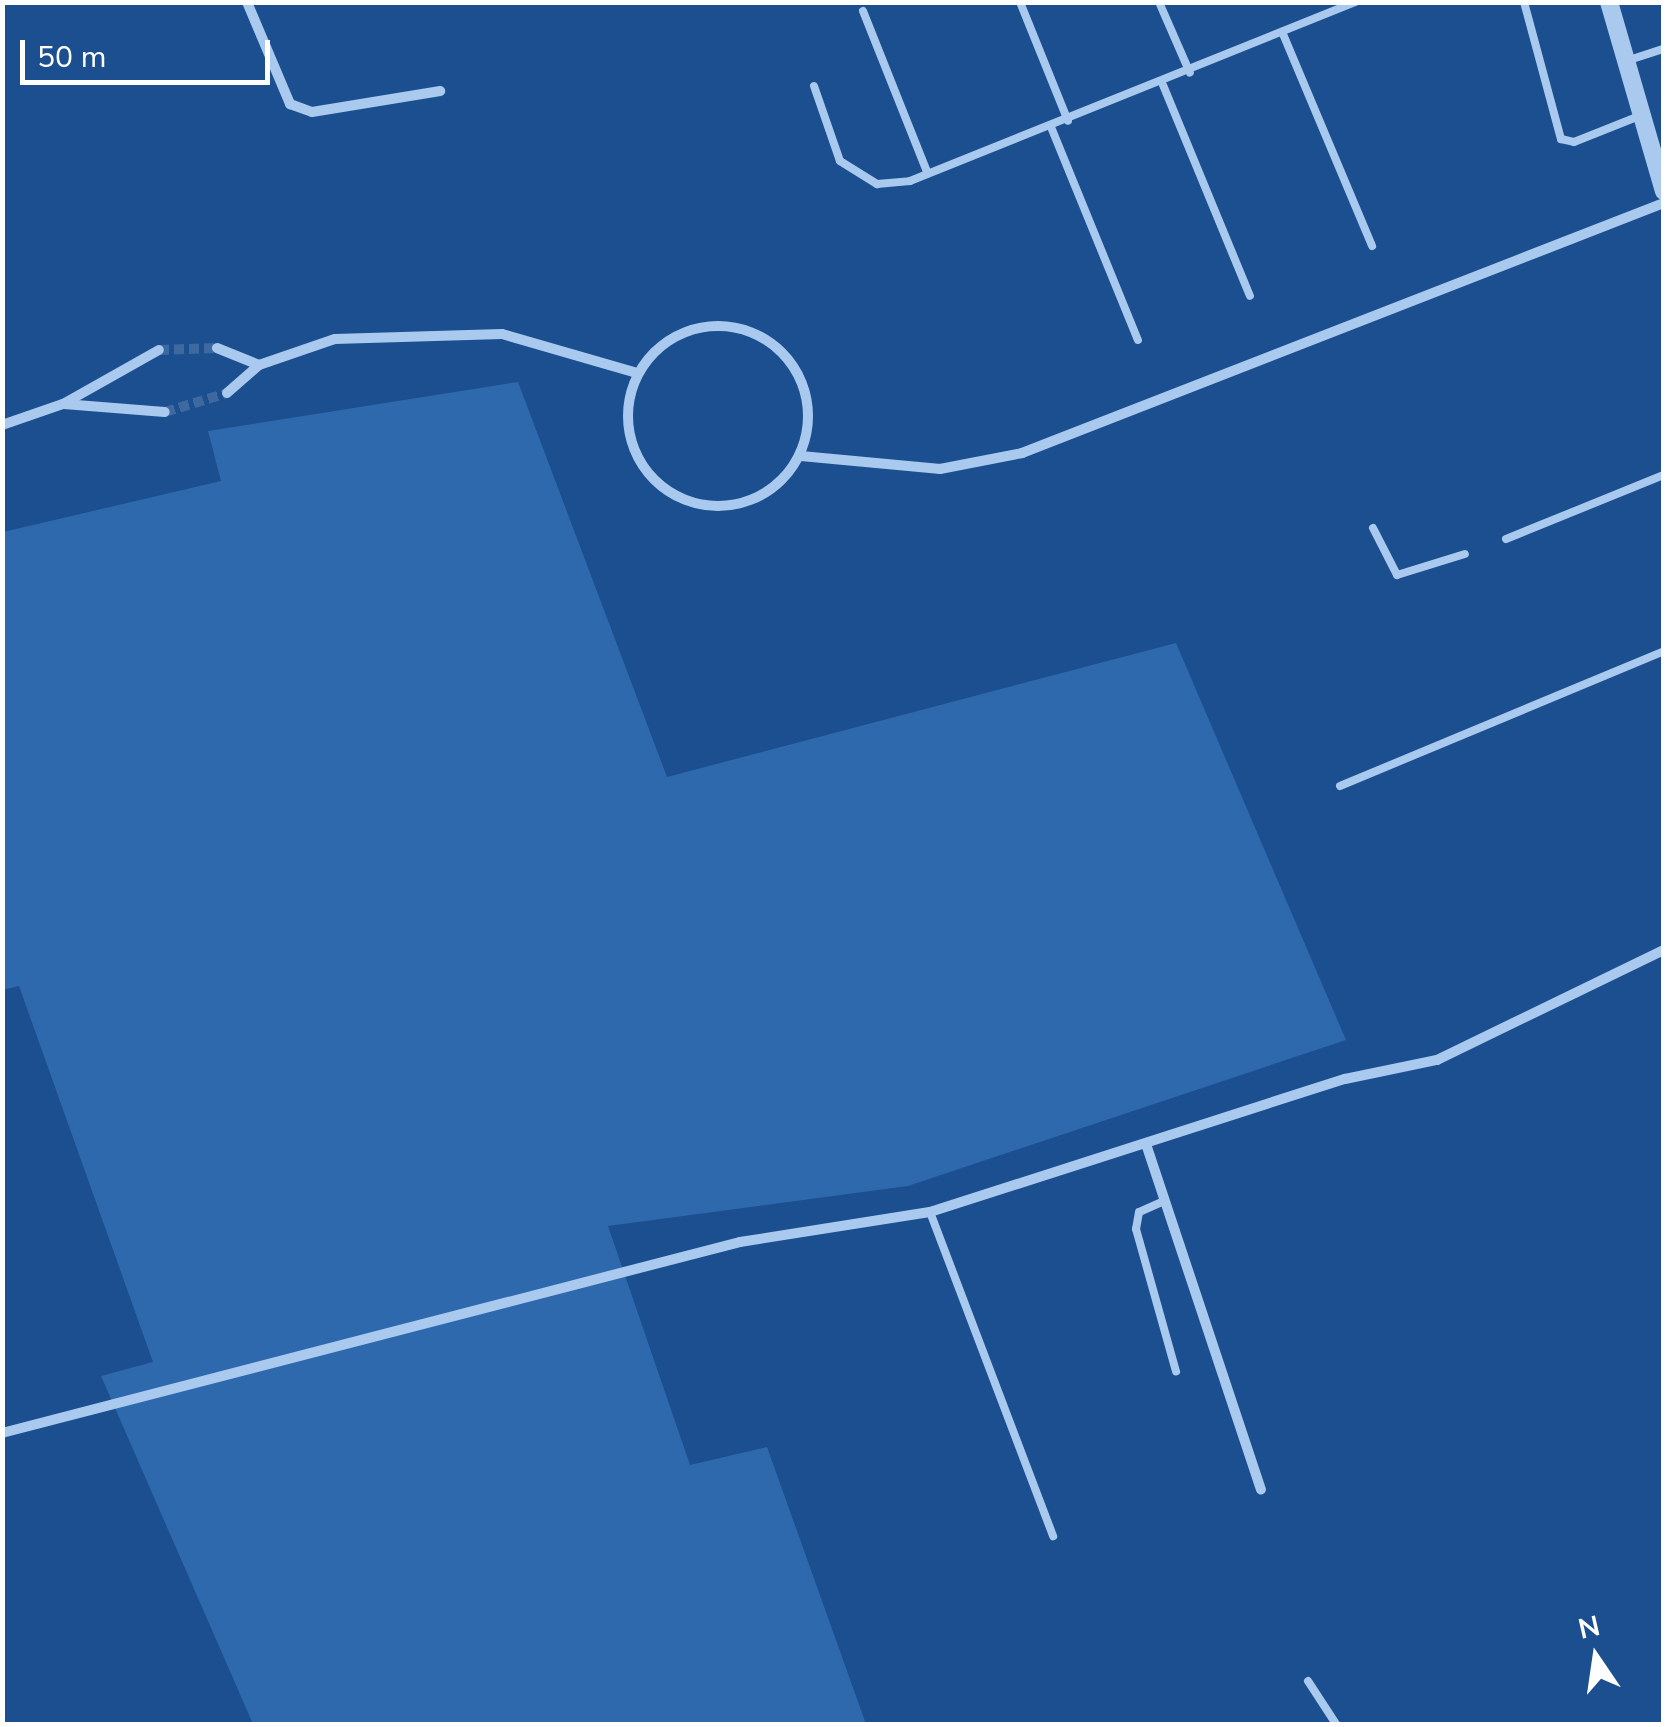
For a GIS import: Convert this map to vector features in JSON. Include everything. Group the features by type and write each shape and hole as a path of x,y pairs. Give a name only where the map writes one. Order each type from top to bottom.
{"street":[{"path":"247,2 290,104 312,112 440,91"},
{"path":"1609,2 1664,191"},
{"path":"801,456 940,469 1022,453 1664,203"},
{"path":"714,324 760,334 796,366 806,395 810,410 801,456 769,492 723,507 676,497 641,465 627,419 637,372 669,338 714,324"},
{"path":"226,393 259,366 335,339 502,334 637,372"},
{"path":"218,348 259,366"},
{"path":"2,424 64,404 160,350"},
{"path":"64,404 165,412"},
{"path":"2,1433 740,1242 930,1212 1147,1147 1346,1079 1437,1060 1664,950"},
{"path":"1147,1147 1261,1490"}],"lane":[{"path":"1020,2 1068,121"},
{"path":"1159,2 1190,73"},
{"path":"814,86 840,161 877,184 928,174 1051,128 1283,34 1333,7 1356,2"},
{"path":"1524,2 1562,139 1574,142 1642,115"},
{"path":"863,10 928,174"},
{"path":"1283,34 1372,246"},
{"path":"1626,61 1664,49"},
{"path":"1163,84 1250,296"},
{"path":"1051,128 1138,340"},
{"path":"1506,539 1664,475"},
{"path":"1373,528 1397,574 1465,554"},
{"path":"1340,786 1664,651"},
{"path":"1164,1201 1139,1212 1136,1229 1176,1371"},
{"path":"930,1212 1052,1536"},
{"path":"1308,1681 1336,1724"}],"shaded area":[{"path":"518,382 667,777 1176,643 1346,1040 908,1186 608,1226 690,1465 767,1447 866,1724 253,1724 101,1376 153,1362 19,986 3,990 3,532 221,481 208,431"}],"tunnel":[{"path":"159,350 217,348"},
{"path":"165,412 227,393"}]}
